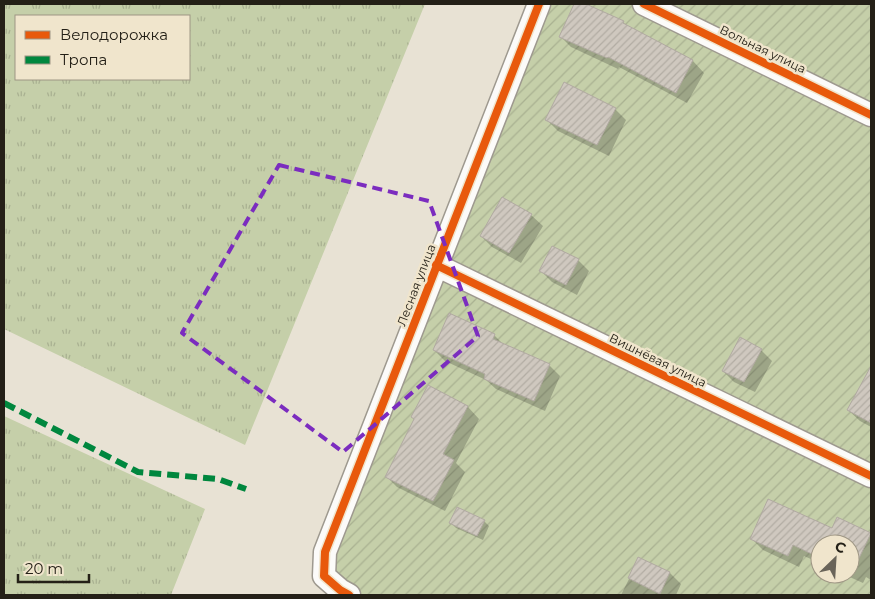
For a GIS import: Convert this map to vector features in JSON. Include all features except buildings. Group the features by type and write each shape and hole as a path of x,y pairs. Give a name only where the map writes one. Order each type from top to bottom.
{"street":[{"name":"Лесная улица","path":"349,595 324,576 325,552 539,4"},
{"name":"Вольная улица","path":"644,4 871,115"},
{"name":"Вишнёвая улица","path":"436,265 871,476"}],"highlighted area":[{"path":"279,165 429,201 478,336 343,452 182,333"}],"green space":[{"path":"4,4 425,4 245,445 4,329"},
{"path":"532,4 871,4 871,595 362,595 325,573"},
{"path":"4,416 205,509 171,595 4,595"}],"marked path":[{"path":"4,403 138,472 218,479 246,489"}],"cycle path":[{"path":"349,595 324,576 325,552 539,4"},
{"path":"644,4 871,115"},
{"path":"436,265 871,476"}]}
